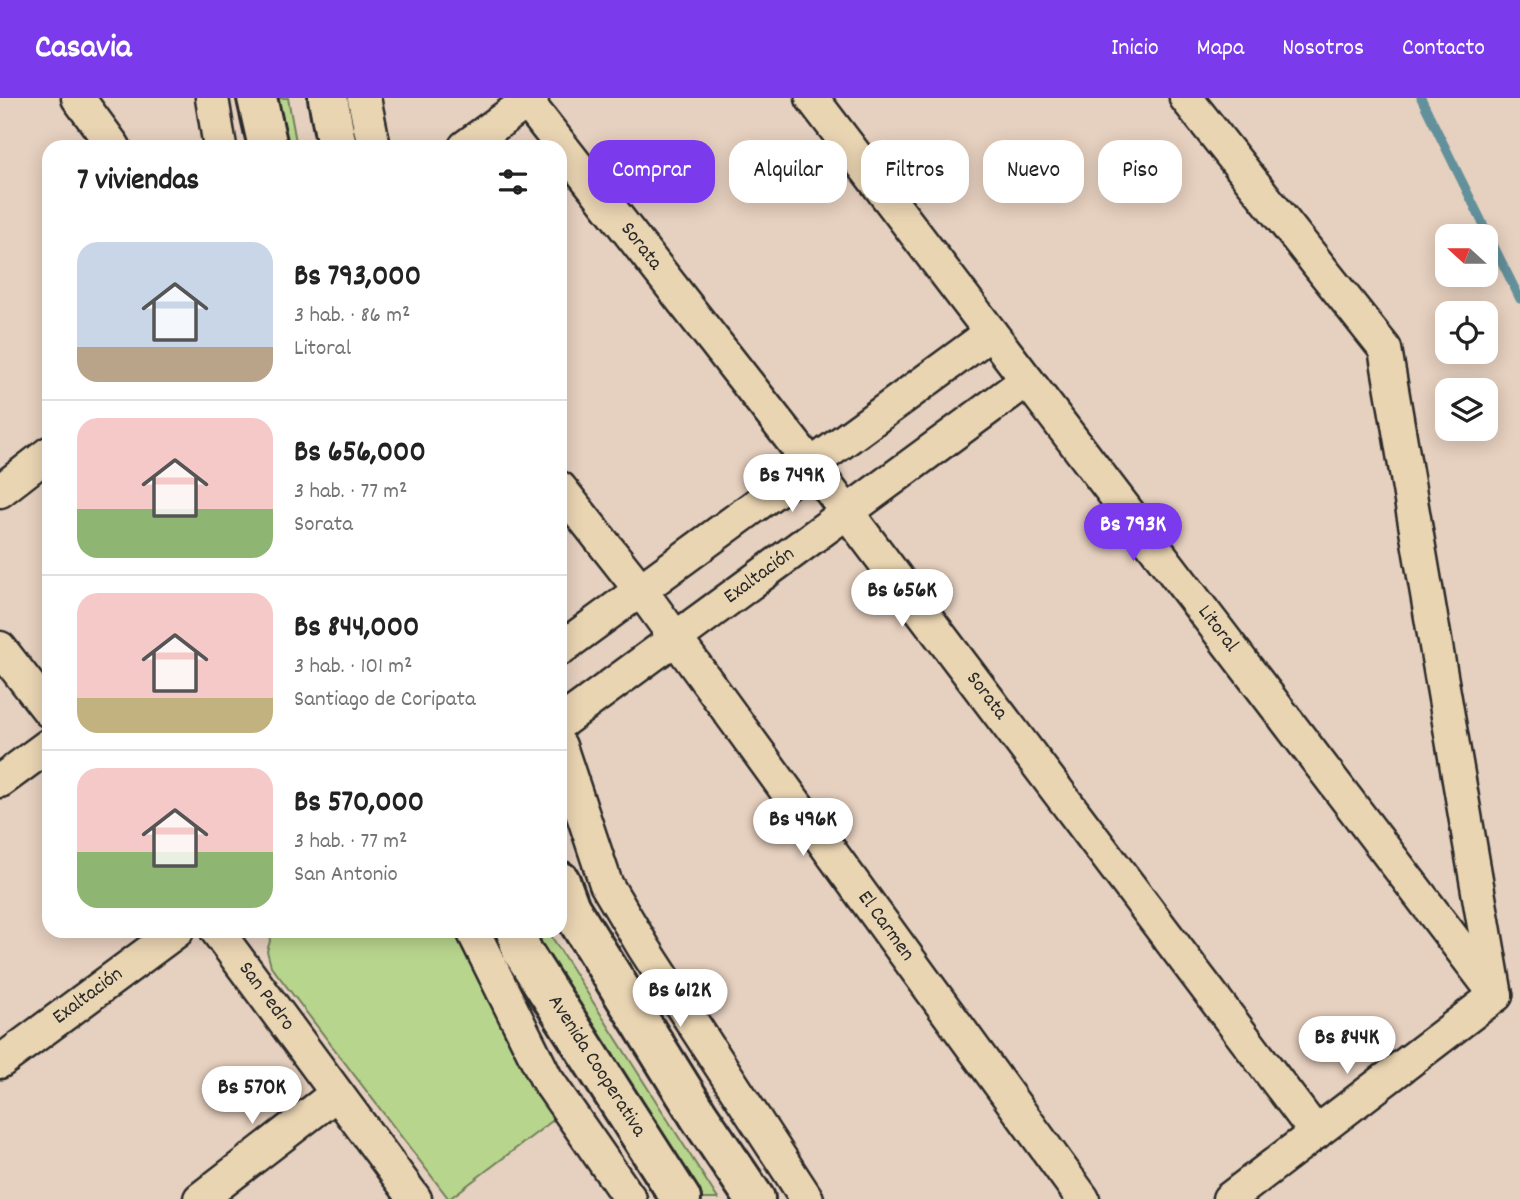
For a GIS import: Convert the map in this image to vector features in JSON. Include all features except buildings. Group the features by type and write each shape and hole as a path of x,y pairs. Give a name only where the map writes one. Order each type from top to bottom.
{"street":[{"path":"78,98 109,140"},
{"path":"212,98 219,140"},
{"path":"257,98 266,140"},
{"path":"328,98 336,140"},
{"path":"364,98 373,140"},
{"name":"Litoral","path":"812,98 1496,995"},
{"path":"1186,98 1385,349 1496,995 1229,1199"},
{"path":"474,140 527,99"},
{"name":"Sorata","path":"527,99 559,140"},
{"name":"Sorata","path":"567,151 811,466 1317,1133"},
{"path":"567,644 642,592 991,333"},
{"name":"Exaltación","path":"567,718 1027,380"},
{"path":"4,479 42,457"},
{"name":"El Carmen","path":"567,497 642,592 1083,1199"},
{"path":"0,648 42,702"},
{"path":"0,782 42,749"},
{"path":"567,767 606,884 643,948 807,1199"},
{"path":"567,900 699,1115 755,1199"},
{"name":"Exaltación","path":"0,1062 168,938"},
{"name":"San Pedro","path":"222,938 415,1199"},
{"path":"476,938 546,1078 630,1199"},
{"name":"Avenida Cooperativa","path":"518,938 522,951 681,1199"},
{"path":"200,1199 336,1094"}],"green space":[{"path":"259,98 288,98 296,140 268,140"},
{"path":"271,938 467,938 556,1118 449,1199 271,966 267,951"},
{"path":"520,938 552,938 718,1199 684,1199"}],"waterway":[{"path":"1421,98 1520,299"}]}
